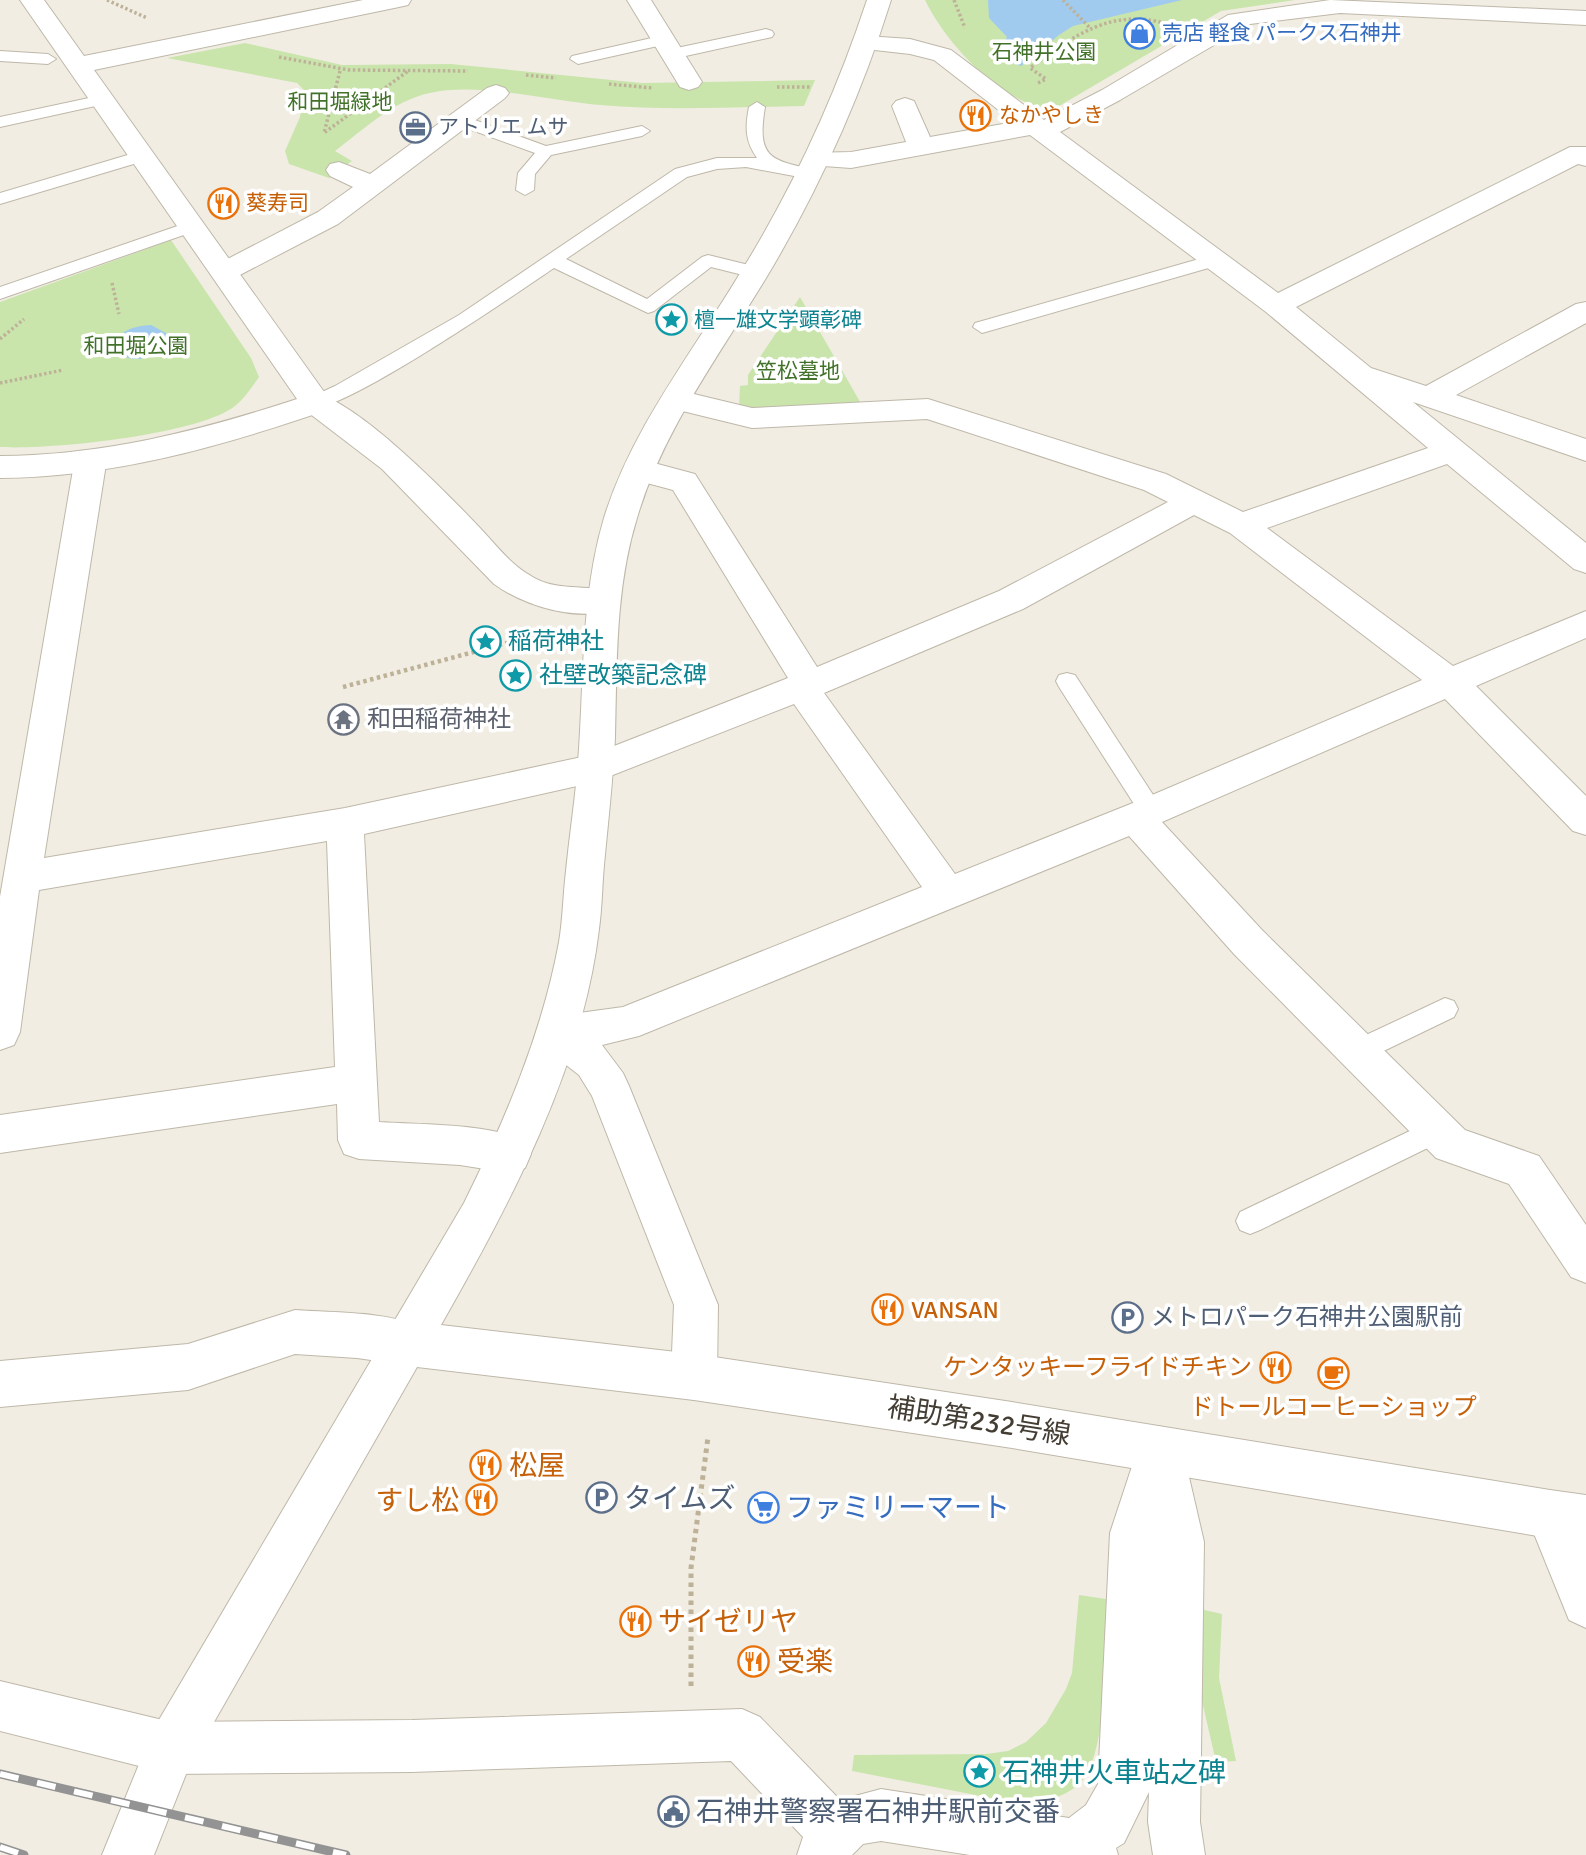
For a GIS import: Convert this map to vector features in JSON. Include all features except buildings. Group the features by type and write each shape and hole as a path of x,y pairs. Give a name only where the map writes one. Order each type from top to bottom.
{"street":[{"path":"32,0 316,402 426,490 519,587 544,597 602,601"},
{"path":"79,65 400,0"},
{"path":"640,0 689,82"},
{"path":"128,1855 171,1748 479,1217 510,1154 557,1034 578,946 595,768 602,601 607,566 622,513 639,470 677,400 755,272 815,166 857,71 879,0"},
{"path":"815,166 1038,129 1092,106 1237,20 1250,17 1309,8 1350,6 1586,18"},
{"path":"866,43 923,49 945,55 1038,129 1276,306 1354,373 1586,561"},
{"path":"226,271 328,218 496,93"},
{"path":"905,106 920,147"},
{"path":"1276,306 1579,153 1586,158"},
{"path":"340,170 373,186"},
{"path":"1431,396 1584,315"},
{"path":"1354,373 1431,396 1586,450"},
{"path":"677,400 752,418 928,409 1155,482 1241,525 1452,684 1586,820"},
{"path":"0,467 90,464 190,444 316,402"},
{"path":"1241,525 1451,451"},
{"path":"0,1032 5,947 23,877 90,464"},
{"path":"639,470 684,482 806,686 948,893"},
{"path":"23,877 345,823 595,768 806,686 1011,600 1195,501"},
{"path":"557,1034 625,1024 1143,814 1452,684 1586,624"},
{"path":"1143,814 1248,942 1451,1144 1524,1170 1586,1262"},
{"path":"345,823 359,1140 460,1146 510,1154"},
{"path":"557,1034 593,1062 614,1099 696,1305 694,1377"},
{"path":"0,1134 356,1083"},
{"name":"補助第232号線","path":"0,1384 188,1367 295,1332 357,1336 694,1377 1159,1449 1568,1517"},
{"path":"0,1706 171,1748 412,1746 742,1735 829,1843 855,1818 881,1815 1084,1850 1105,1824 1124,1789 1134,1533 1159,1449"},
{"path":"1159,1449 1180,1542 1174,1822 1179,1855"},
{"path":"1568,1517 1586,1603"}],"lane":[{"path":"578,59 766,34"},
{"path":"0,56 48,60"},
{"path":"0,122 103,100"},
{"path":"757,107 752,128 758,150 771,165"},
{"path":"461,120 545,151 642,131"},
{"path":"525,190 527,173 545,151"},
{"path":"0,199 141,156"},
{"path":"316,402 342,391 466,319 681,173 733,160 771,165 815,166"},
{"path":"0,293 192,226"},
{"path":"555,261 649,307 708,261 755,272"},
{"path":"982,327 1213,261"},
{"path":"1067,681 1143,814"},
{"path":"1358,1051 1445,1009"},
{"path":"1251,1221 1437,1130"}],"path":[{"path":"1063,0 1090,28"},
{"path":"1038,83 1046,79 1030,68 1061,44 1090,28 1126,17 1155,19 1173,27"},
{"path":"340,71 324,133 409,70"},
{"path":"111,279 119,314"},
{"path":"0,383 63,370"},
{"path":"343,687 537,635"},
{"path":"691,1736 691,1568 708,1437"}],"green space":[{"name":"石神井公園","path":"925,0 1295,0 1221,11 1054,109 1035,106 1016,97 979,70 947,35"},
{"name":"和田堀緑地","path":"245,43 342,65 451,64 642,83 815,80 804,106 651,108 580,103 492,91 450,90 430,93 392,109 335,151 352,161 329,178 289,164 285,151 300,117 304,90 297,83 167,58"},
{"name":"和田堀公園","path":"171,240 251,358 259,377 245,396 235,406 216,416 157,433 86,443 0,447 0,302"},
{"name":"笠松墓地","path":"800,297 863,407 749,412 739,408 740,386 748,385 748,375"},
{"path":"1079,1595 1106,1599 1101,1726 1096,1751 1088,1771 1077,1786 1053,1798 1027,1805 852,1771 854,1755 986,1754 1008,1751 1026,1742 1046,1723 1072,1673"},
{"path":"1200,1609 1222,1614 1219,1678 1236,1761 1216,1762 1199,1688"}],"water":[{"path":"988,0 1182,0 1073,26 1021,66 995,57 1007,37 989,18"},
{"path":"151,325 166,333 168,341 156,353 135,359 127,358 114,349 119,337 127,330"}],"railway":[{"path":"0,1774 346,1855"},
{"path":"0,1847 24,1855"}],"place":[{"name":"売店 軽食 パークス石神井","path":"1139,33"},
{"name":"なかやしき","path":"976,115"},
{"name":"アトリエ ムサ","path":"415,127"},
{"name":"葵寿司","path":"223,203"},
{"name":"檀一雄文学顕彰碑","path":"671,320"},
{"name":"稲荷神社","path":"485,641"},
{"name":"社壁改築記念碑","path":"516,675"},
{"name":"和田稲荷神社","path":"344,719"},
{"name":"VANSAN","path":"888,1310"},
{"name":"メトロパーク石神井公園駅前","path":"1128,1317"},
{"name":"ケンタッキーフライドチキン","path":"1275,1367"},
{"name":"ドトールコーヒーショップ","path":"1333,1373"},
{"name":"松屋","path":"486,1465"},
{"name":"タイムズ","path":"601,1498"},
{"name":"すし松","path":"482,1500"},
{"name":"ファミリーマート","path":"763,1507"},
{"name":"サイゼリヤ","path":"635,1621"},
{"name":"受楽","path":"754,1661"},
{"name":"石神井火車站之碑","path":"979,1772"},
{"name":"石神井警察署石神井駅前交番","path":"673,1811"}]}
